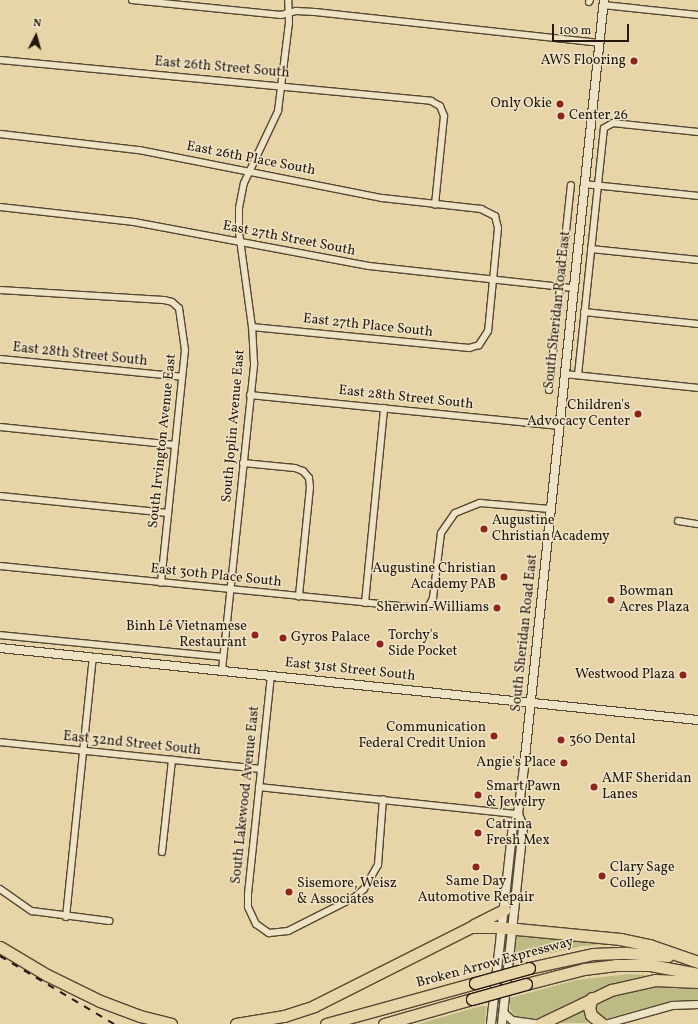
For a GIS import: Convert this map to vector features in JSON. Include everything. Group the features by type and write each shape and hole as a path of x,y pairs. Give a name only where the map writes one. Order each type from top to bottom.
{"highway":[{"path":"236,1024 284,1016 314,1006 504,910"},
{"path":"471,927 507,928 620,939 649,945 698,962"},
{"path":"0,947 54,978 100,1001 140,1016 171,1024"},
{"name":"Broken Arrow Expressway","path":"326,1024 529,968 579,956 610,953 665,956 698,962"},
{"name":"Broken Arrow Expressway","path":"384,1024 584,969 616,965 650,965 698,974"},
{"path":"539,1024 611,990 642,982 672,980 698,982"},
{"path":"592,998 589,1007 591,1015 603,1024"}],"main road":[{"name":"South Sheridan Road East","path":"502,1024 507,928 504,910 513,826 518,814 603,2"},
{"name":"East 31st Street South","path":"0,648 698,720"},
{"name":"South Sheridan Road East","path":"492,1024 523,826 518,814"}],"street":[{"path":"132,0 281,15 289,13 315,12 599,43"},
{"path":"213,8 214,0"},
{"name":"South Joplin Avenue East","path":"222,670 254,363 252,327 241,242 239,208 250,171 278,111 289,13 288,0"},
{"path":"603,2 698,15"},
{"name":"East 26th Street South","path":"0,60 282,85 428,100 440,106 444,122 435,204"},
{"name":"South Sheridan Road East","path":"578,375 605,126 613,123 698,132"},
{"name":"East 26th Place South","path":"0,134 102,144 250,171 376,197 481,209 495,216 498,228 493,280"},
{"path":"584,184 698,196"},
{"name":"South Sheridan Road East","path":"549,390 570,185"},
{"name":"East 27th Street South","path":"0,207 134,222 369,266 573,288"},
{"path":"591,249 698,260"},
{"name":"East 27th Place South","path":"252,327 469,348 482,343 488,331 493,280"},
{"name":"South Irvington Avenue East","path":"0,290 164,300 175,304 181,313 184,335 182,377 161,583"},
{"path":"584,312 698,324"},
{"name":"East 28th Street South","path":"0,359 182,377"},
{"path":"565,374 698,388"},
{"name":"East 28th Street South","path":"250,395 559,426"},
{"path":"365,603 384,408"},
{"path":"0,427 175,445"},
{"path":"243,463 295,468 307,475 310,487 299,596"},
{"path":"0,496 168,513"},
{"name":"East 30th Place South","path":"0,566 417,609 429,606 433,598 441,533 447,522 461,510 477,503 550,509"},
{"path":"678,521 698,524"},
{"path":"0,635 223,657"},
{"path":"66,917 93,657"},
{"name":"South Lakewood Avenue East","path":"271,675 248,895 250,917 262,929 269,932 288,931 355,897 372,878 378,865 383,800"},
{"name":"East 32nd Street South","path":"0,742 261,768"},
{"path":"162,852 172,760"},
{"path":"259,787 518,814"},
{"path":"0,889 32,911 66,917 109,921"},
{"path":"603,1024 672,1005 698,1004"},
{"path":"503,1012 512,1020 539,1024"}],"shaded area":[{"path":"516,934 620,943 583,946 514,961"},
{"path":"629,974 662,976 538,1021 516,1017 510,1009 510,998 576,980"},
{"path":"670,984 698,987 698,1000 675,1000 608,1018 603,1018 595,1009 596,1002 607,996 648,985"},
{"path":"481,1006 486,1006 485,1024 418,1024"},
{"path":"585,1007 589,1020 587,1023 555,1023 554,1020"}],"railway":[{"path":"0,956 114,1024"}],"place":[{"name":"AWS Flooring","path":"634,61"},
{"name":"Only Okie","path":"560,104"},
{"name":"Center 26","path":"561,116"},
{"name":"Children's Advocacy Center","path":"638,414"},
{"name":"Augustine Christian Academy","path":"484,529"},
{"name":"Augustine Christian Academy PAB","path":"504,577"},
{"name":"Bowman Acres Plaza","path":"611,600"},
{"name":"Sherwin-Williams","path":"497,608"},
{"name":"Binh Lê Vietnamese Restaurant","path":"255,635"},
{"name":"Gyros Palace","path":"283,638"},
{"name":"Torchy's Side Pocket","path":"380,644"},
{"name":"Westwood Plaza","path":"683,675"},
{"name":"Communication Federal Credit Union","path":"494,736"},
{"name":"360 Dental","path":"561,740"},
{"name":"Angie's Place","path":"564,763"},
{"name":"AMF Sheridan Lanes","path":"594,787"},
{"name":"Smart Pawn & Jewelry","path":"478,795"},
{"name":"Catrina Fresh Mex","path":"478,833"},
{"name":"Same Day Automotive Repair","path":"476,867"},
{"name":"Clary Sage College","path":"602,876"},
{"name":"Sisemore, Weisz & Associates","path":"289,892"}]}
